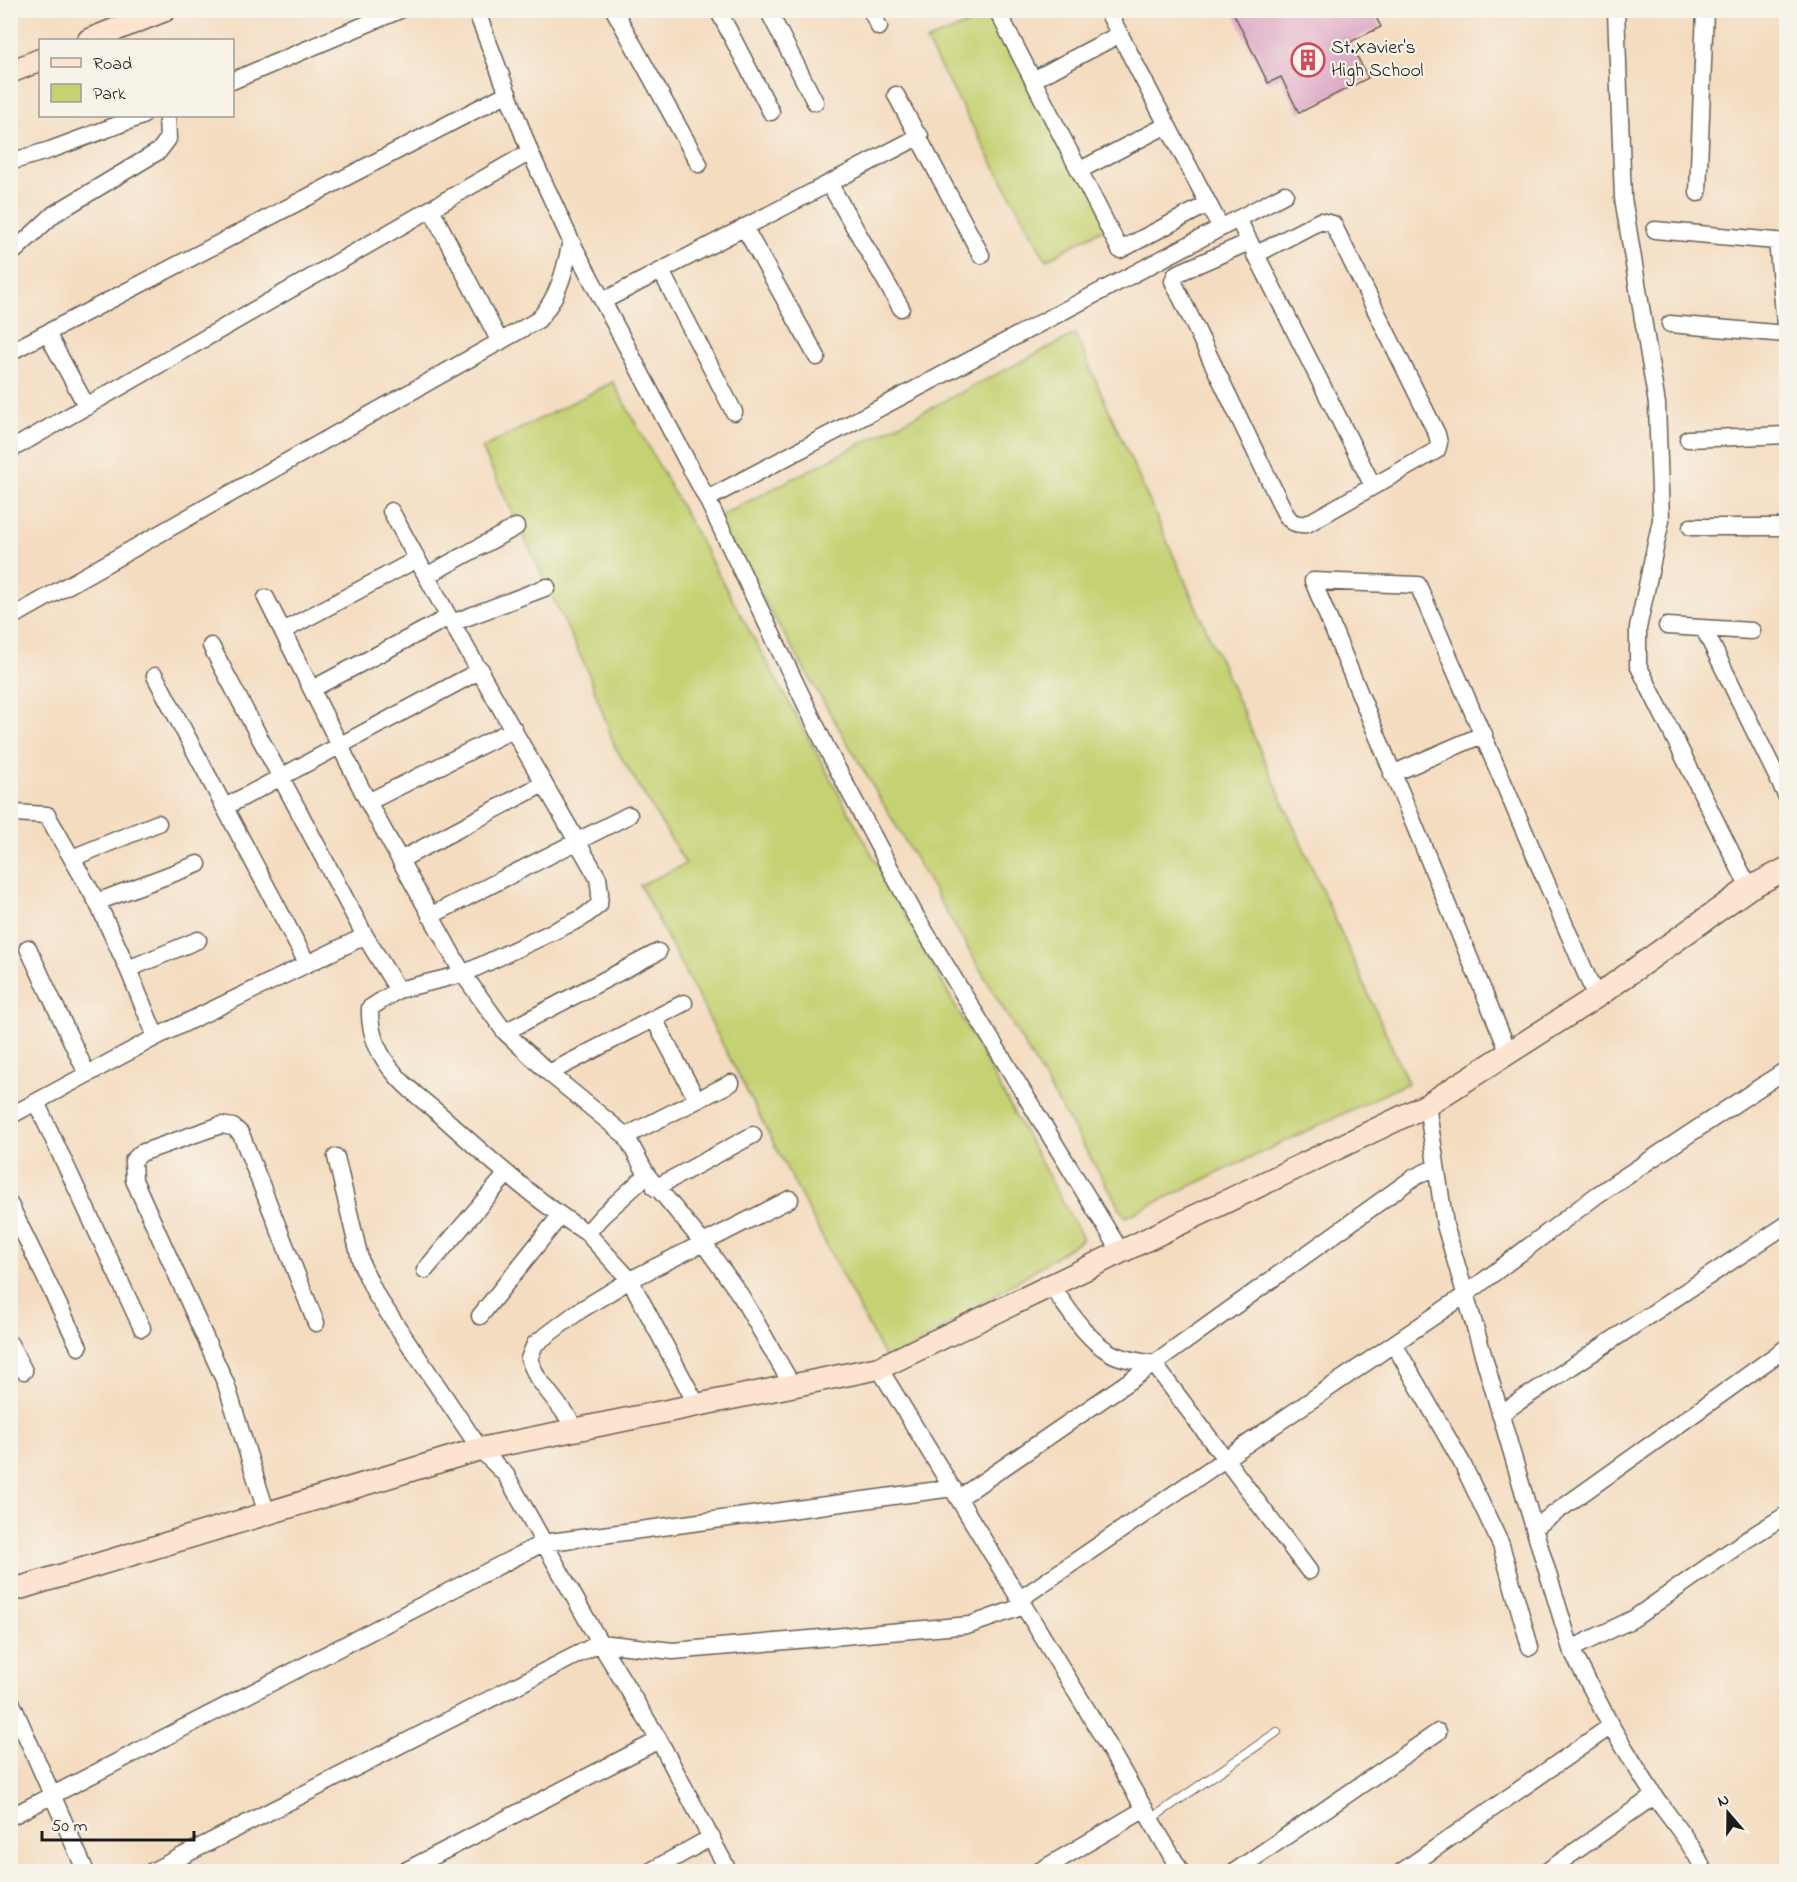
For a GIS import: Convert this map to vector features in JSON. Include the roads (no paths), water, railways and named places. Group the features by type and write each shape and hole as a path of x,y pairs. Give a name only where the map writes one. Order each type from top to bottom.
{"street":[{"path":"92,39 165,10"},
{"path":"234,80 400,10"},
{"path":"476,10 530,152 571,241 707,499 830,755 915,915 1121,1252"},
{"path":"614,10 699,164"},
{"path":"717,10 771,112"},
{"path":"768,10 815,102"},
{"path":"871,10 879,27"},
{"path":"1001,10 998,12 1120,250 1208,204"},
{"path":"1107,10 1221,228"},
{"path":"1616,10 1623,198 1657,405 1661,520 1638,628 1638,665 1749,888"},
{"path":"1698,194 1705,10"},
{"path":"1033,80 1120,34"},
{"path":"10,72 39,60"},
{"path":"10,352 508,93"},
{"path":"896,95 920,136 981,255"},
{"path":"10,162 50,150 139,117"},
{"path":"10,255 54,214 159,151 168,139 168,117"},
{"path":"1080,170 1167,125"},
{"path":"603,301 920,136"},
{"path":"10,450 530,152"},
{"path":"829,183 901,308"},
{"path":"707,499 1285,194"},
{"path":"431,209 500,342"},
{"path":"1238,219 1373,486"},
{"path":"1320,221 1333,224 1338,229 1439,442 1437,450 1373,486 1307,524 1299,525 1290,522 1173,281 1176,274 1252,249 1320,221"},
{"path":"744,227 817,357"},
{"path":"1655,230 1782,241 1786,333 1670,324"},
{"path":"19,613 538,320 548,309 563,278 571,241"},
{"path":"661,271 734,412"},
{"path":"47,333 87,407"},
{"path":"1688,439 1786,435"},
{"path":"391,511 598,878 600,893 599,905 582,918 463,974 398,990 370,1008 374,1041 396,1075 506,1175 560,1216 588,1233 630,1280 697,1405"},
{"path":"426,576 516,527"},
{"path":"1691,527 1786,527"},
{"path":"283,631 417,559"},
{"path":"1509,1053 1314,581 1418,585 1596,997"},
{"path":"312,689 451,620 547,587"},
{"path":"266,598 368,802 463,974 505,1032 549,1073 626,1136 651,1181 704,1244 741,1296 792,1385"},
{"path":"1667,626 1752,631"},
{"path":"1704,628 1786,795"},
{"path":"211,646 365,936 398,990"},
{"path":"225,807 481,670"},
{"path":"155,676 307,963"},
{"path":"368,802 514,729"},
{"path":"1392,774 1484,734"},
{"path":"400,860 543,784"},
{"path":"12,815 47,815 97,902 156,1037"},
{"path":"430,916 629,815"},
{"path":"72,858 158,823"},
{"path":"97,902 198,864"},
{"path":"10,1591 480,1449 879,1368 1427,1105 1596,997 1749,888 1786,869"},
{"path":"10,1116 156,1037 365,936"},
{"path":"128,969 198,940"},
{"path":"28,948 87,1074"},
{"path":"505,1032 658,952"},
{"path":"549,1073 684,1003"},
{"path":"654,1019 698,1100"},
{"path":"151,1872 600,1643 673,1651 970,1625 1022,1602 1465,1295 1597,1195 1786,1070"},
{"path":"626,1136 731,1083"},
{"path":"36,1102 142,1328"},
{"path":"1427,1105 1445,1226 1571,1649 1611,1726 1654,1796 1693,1851 1703,1867 1703,1872"},
{"path":"267,1514 226,1384 134,1180 133,1161 141,1154 220,1125 233,1127 241,1134 316,1323"},
{"path":"588,1233 602,1216 651,1181 753,1135"},
{"path":"336,1157 361,1263 376,1295 480,1449 506,1475 600,1643 659,1740 729,1872"},
{"path":"10,1817 543,1542 956,1493 1154,1364 1413,1178 1436,1167"},
{"path":"425,1270 506,1175"},
{"path":"577,1429 537,1377 529,1359 535,1344 579,1311 630,1280 790,1199"},
{"path":"11,1206 79,1347"},
{"path":"480,1316 560,1216"},
{"path":"1500,1414 1786,1225"},
{"path":"1051,1286 1092,1339 1109,1352 1124,1359 1154,1364 1310,1571"},
{"path":"10,1344 24,1371"},
{"path":"1394,1344 1462,1463 1501,1545 1530,1647"},
{"path":"1534,1528 1786,1348"},
{"path":"879,1368 1022,1602 1181,1872"},
{"path":"1571,1649 1633,1619 1746,1540 1786,1515"},
{"path":"10,1699 86,1872"},
{"path":"1401,1872 1611,1726"},
{"path":"1234,1872 1438,1732"},
{"path":"403,1872 659,1740"},
{"path":"1546,1872 1654,1796"},
{"path":"1038,1872 1148,1814"},
{"path":"649,1872 712,1837"}],"lane":[{"path":"1148,1814 1277,1732"}],"place":[{"name":"St.Xavier's High School","path":"1308,60"}]}
